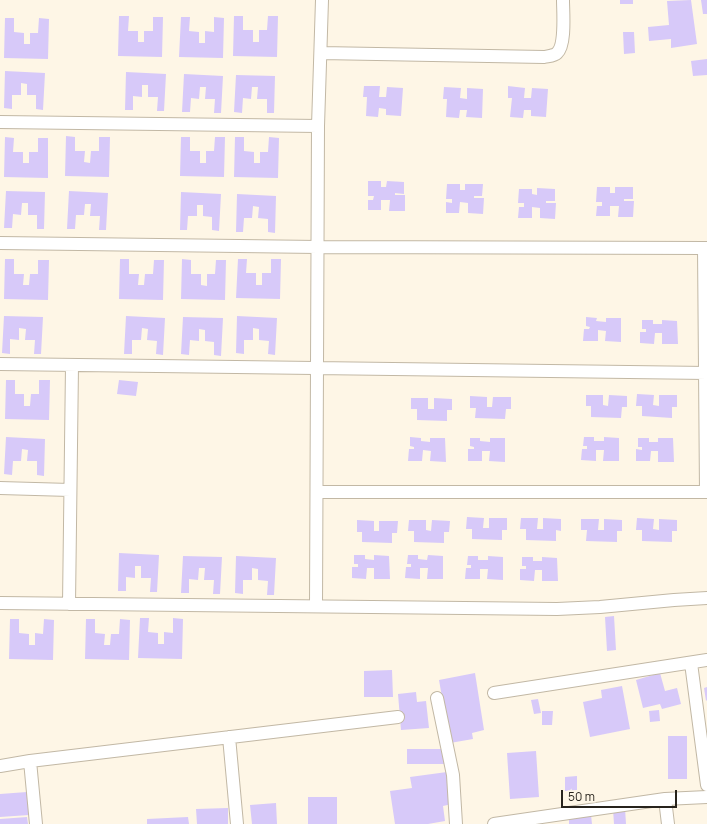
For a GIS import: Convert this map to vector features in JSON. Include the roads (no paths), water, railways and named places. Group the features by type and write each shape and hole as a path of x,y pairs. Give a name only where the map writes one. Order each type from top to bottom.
{"street":[{"path":"316,606 318,126 322,0"},
{"path":"321,54 544,57 556,54 560,49 563,36 563,0"},
{"path":"0,122 318,126"},
{"path":"0,243 318,247 705,248 706,492 317,492"},
{"path":"0,364 706,372"},
{"path":"69,604 72,366"},
{"path":"0,488 70,490"},
{"path":"0,603 600,608 707,598"},
{"path":"494,693 707,660"},
{"path":"691,663 707,786"},
{"path":"437,698 453,775 456,824"},
{"path":"0,766 30,761 398,716"},
{"path":"229,737 237,824"},
{"path":"30,761 36,824"},
{"path":"494,824 564,818 665,799 707,797"},
{"path":"665,799 668,824"}]}
